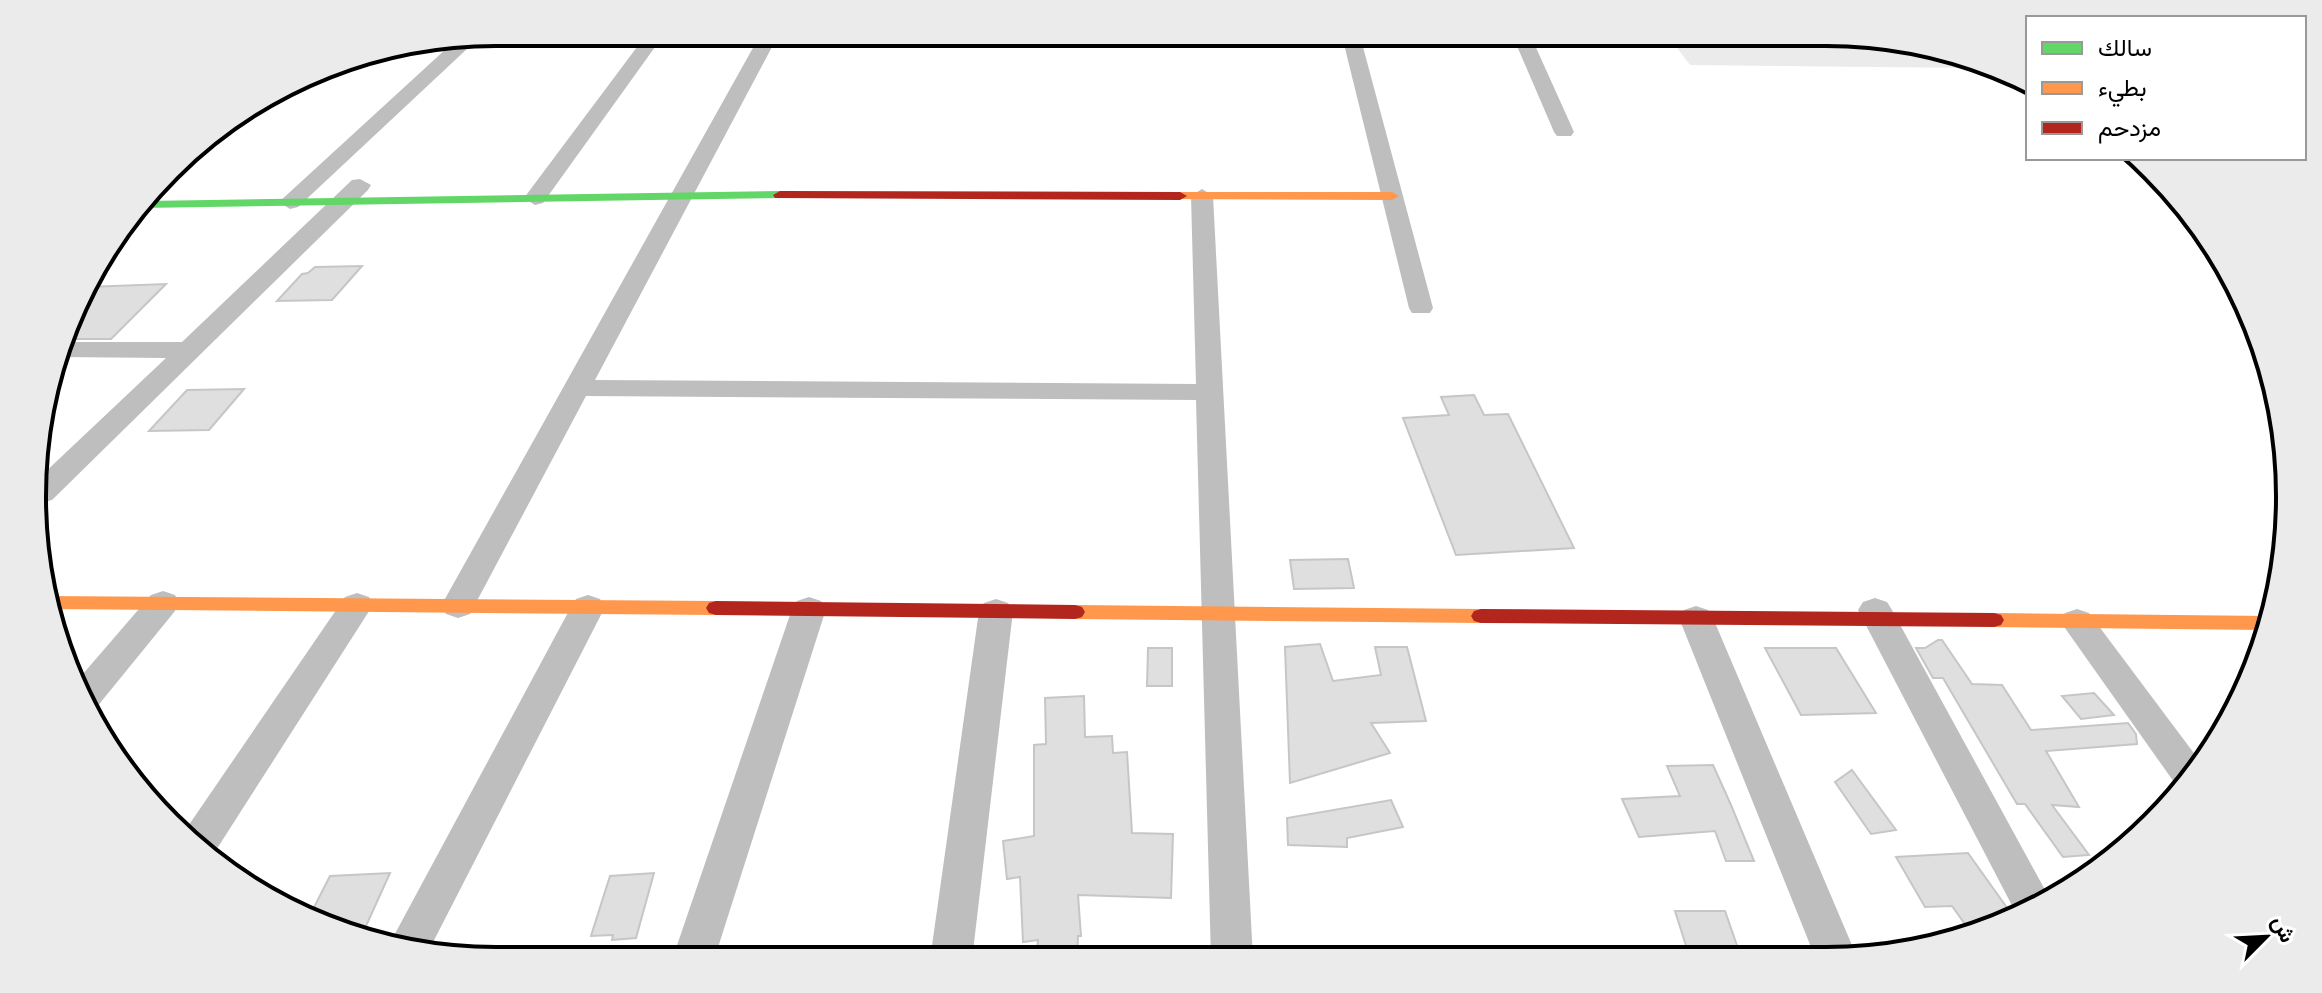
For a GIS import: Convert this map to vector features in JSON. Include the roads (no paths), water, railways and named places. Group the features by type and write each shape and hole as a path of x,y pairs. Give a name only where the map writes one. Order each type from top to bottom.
{"street":[{"path":"535,198 647,46"},
{"path":"458,606 763,46"},
{"path":"1354,46 1421,308"},
{"path":"1526,46 1564,132"},
{"path":"290,202 458,48"},
{"path":"153,205 290,202 352,193 535,198 682,195 1392,196"},
{"path":"46,488 352,193"},
{"path":"1202,196 1232,947"},
{"path":"71,350 189,350"},
{"path":"577,388 1212,392"},
{"path":"59,602 1696,618 1878,615 2258,624"},
{"path":"89,690 163,603"},
{"path":"202,837 357,605"},
{"path":"413,939 588,607"},
{"path":"697,947 809,609"},
{"path":"953,947 996,611"},
{"path":"1878,615 2029,899"},
{"path":"1696,618 1832,947"},
{"path":"2077,621 2184,769"}]}
